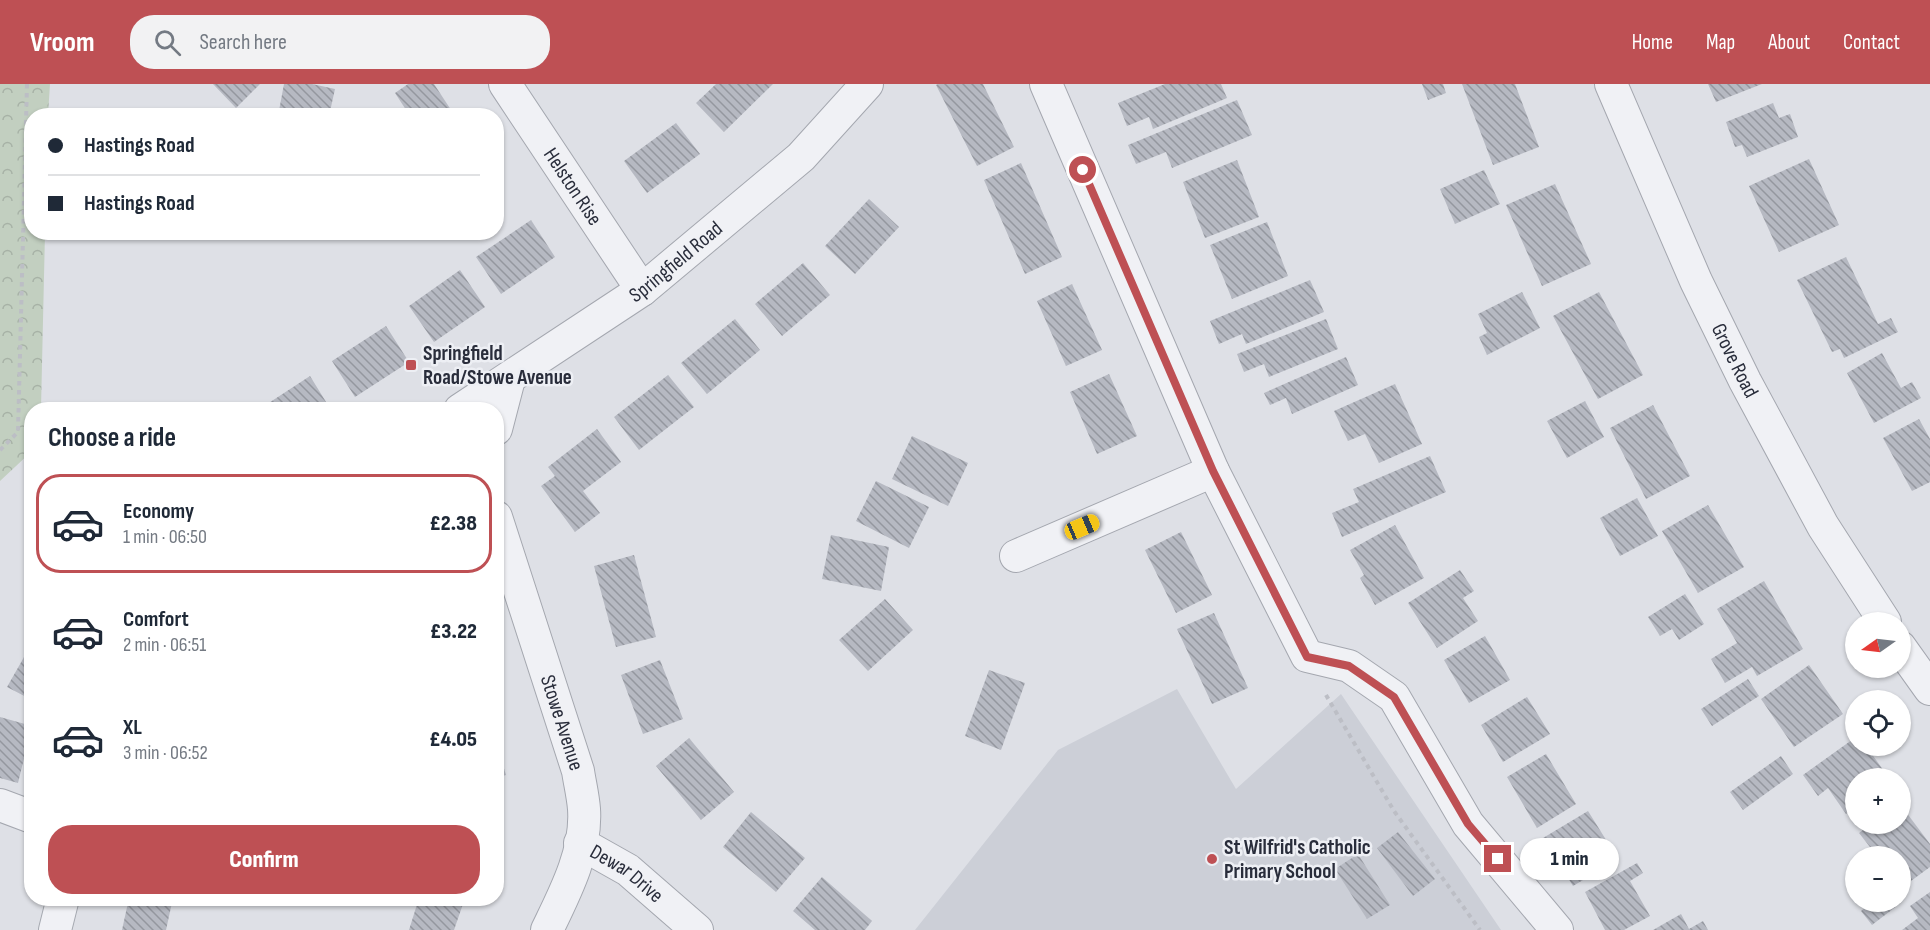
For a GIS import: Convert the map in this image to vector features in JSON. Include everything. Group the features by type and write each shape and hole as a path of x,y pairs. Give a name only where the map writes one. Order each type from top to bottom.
{"street":[{"name":"Helston Rise","path":"504,84 642,290"},
{"name":"Springfield Road","path":"473,402 642,290 801,157 867,84"},
{"path":"1046,84 1213,471 1307,657 1349,666 1394,697 1468,824 1557,930"},
{"name":"Grove Road","path":"1611,84 1696,281 1745,381 1823,526 1879,612"},
{"path":"503,402 509,379"},
{"path":"1016,556 1213,471"},
{"name":"Stowe Avenue","path":"504,542 578,771 584,811 580,843 571,878 547,930"},
{"path":"1911,662 1930,689"},
{"path":"0,805 24,814"},
{"name":"Dewar Drive","path":"580,843 628,870 697,930"},
{"path":"56,930 61,906"}],"path":[{"path":"26,108 27,84"},
{"path":"0,450 18,432 24,200"},
{"path":"1307,657 1334,711 1394,811 1480,930"}],"shaded area":[{"name":"St Wilfrid's Catholic Primary School","path":"1177,689 1236,789 1341,694 1501,930 915,930 1058,750"}],"green space":[{"path":"0,84 50,84 48,108 24,108 24,240 45,240 41,402 24,402 24,459 0,481"}],"building":[{"path":"213,84 260,84 236,108"},
{"path":"284,84 312,84 335,89 331,108 280,108"},
{"path":"408,84 434,84 450,108 405,108 395,93"},
{"path":"716,84 773,84 724,132 696,103"},
{"path":"983,84 1014,147 977,166 936,85"},
{"path":"1165,84 1221,84 1227,98 1153,129 1149,117 1127,126 1118,103"},
{"path":"1422,84 1443,84 1446,93 1428,100"},
{"path":"1462,84 1515,84 1539,147 1493,165"},
{"path":"1708,84 1762,84 1716,102"},
{"path":"1237,100 1252,135 1172,168 1166,152 1136,164 1128,145"},
{"path":"1773,103 1779,118 1790,114 1798,137 1747,157 1742,145 1735,147 1726,122"},
{"path":"676,123 700,154 647,193 624,161"},
{"path":"1809,159 1839,225 1779,252 1749,186"},
{"path":"1237,160 1259,217 1205,238 1183,182"},
{"path":"1021,163 1062,257 1025,274 984,180"},
{"path":"1484,170 1500,204 1455,224 1440,189"},
{"path":"1555,184 1591,264 1542,286 1506,205"},
{"path":"869,199 899,227 855,274 825,246"},
{"path":"531,220 555,257 501,294 476,257"},
{"path":"1267,222 1288,276 1232,299 1210,245"},
{"path":"1846,257 1878,324 1891,318 1898,332 1844,358 1840,349 1832,352 1797,280"},
{"path":"803,263 830,295 782,336 755,304"},
{"path":"460,270 485,307 434,342 409,306"},
{"path":"1310,280 1324,312 1246,344 1242,334 1219,344 1210,321"},
{"path":"1072,284 1102,350 1066,366 1037,301"},
{"path":"1522,292 1540,328 1487,355 1479,337 1487,333 1478,314"},
{"path":"1599,292 1643,375 1598,399 1553,316"},
{"path":"735,319 760,350 707,394 681,363"},
{"path":"1326,319 1338,349 1269,377 1264,364 1244,372 1237,354"},
{"path":"386,326 409,362 355,397 332,361"},
{"path":"1882,353 1901,388 1912,382 1921,398 1874,423 1847,373"},
{"path":"1346,357 1358,385 1292,414 1286,398 1270,405 1264,393"},
{"path":"1109,374 1137,436 1097,454 1070,392"},
{"path":"668,375 694,407 639,450 614,417"},
{"path":"310,376 326,402 270,402"},
{"path":"1395,384 1422,444 1379,463 1365,434 1348,441 1334,411"},
{"path":"1585,401 1604,437 1567,458 1547,421"},
{"path":"1653,405 1690,476 1646,499 1610,428"},
{"path":"1919,419 1930,439 1930,482 1912,491 1883,438"},
{"path":"597,429 621,462 583,491 600,513 575,532 541,486 555,476 548,467"},
{"path":"912,436 968,463 948,506 892,479"},
{"path":"1430,456 1446,492 1342,537 1332,513 1359,502 1353,489"},
{"path":"876,481 929,507 909,548 856,521"},
{"path":"1637,498 1658,536 1620,556 1600,518"},
{"path":"1708,505 1744,567 1698,593 1662,531"},
{"path":"1395,525 1424,578 1375,605 1360,578 1364,575 1350,550"},
{"path":"1181,532 1212,595 1176,613 1145,550"},
{"path":"831,535 889,547 881,591 822,579"},
{"path":"634,555 656,637 616,647 594,566"},
{"path":"1460,570 1474,591 1463,598 1478,621 1437,648 1408,603"},
{"path":"1764,581 1803,649 1757,676 1752,667 1725,683 1711,659 1737,643 1717,609"},
{"path":"1685,594 1704,624 1679,640 1672,629 1660,636 1648,617"},
{"path":"885,599 913,630 868,671 839,640"},
{"path":"1214,613 1248,688 1212,704 1177,629"},
{"path":"1485,636 1510,680 1469,703 1444,660"},
{"path":"24,657 24,696 7,687"},
{"path":"660,660 683,719 643,734 621,675"},
{"path":"1809,665 1843,714 1794,747 1761,699"},
{"path":"989,670 1025,683 1001,750 965,736"},
{"path":"1748,679 1759,696 1712,726 1701,709"},
{"path":"1527,697 1550,734 1503,762 1481,725"},
{"path":"0,717 24,724 24,759 18,783 0,778"},
{"path":"689,738 734,792 701,820 656,766"},
{"path":"1845,745 1845,756 1873,756 1882,768 1845,768 1845,813 1828,788 1818,796 1803,775"},
{"path":"1546,754 1576,804 1537,828 1507,777"},
{"path":"1781,756 1793,774 1743,810 1730,792"},
{"path":"1588,811 1618,859 1573,886 1543,838"},
{"path":"751,812 805,858 776,892 723,847"},
{"path":"1911,819 1930,844 1930,867 1911,881 1911,846 1869,846 1860,834 1911,834"},
{"path":"1398,832 1435,879 1413,896 1377,848"},
{"path":"1358,854 1390,905 1367,919 1335,869"},
{"path":"1637,863 1643,873 1630,881 1650,916 1624,930 1605,930 1585,892"},
{"path":"822,877 872,921 865,930 815,930 793,911"},
{"path":"1930,892 1930,930 1902,930 1918,918 1911,905"},
{"path":"127,906 171,906 166,930 122,930"},
{"path":"416,906 462,906 454,930 409,930"},
{"path":"1862,912 1889,912 1872,925"},
{"path":"1681,914 1689,929 1703,921 1708,930 1653,930"}],"place":[{"name":"Springfield Road/Stowe Avenue","path":"411,365"},
{"name":"St Wilfrid's Catholic Primary School","path":"1212,859"}],"route":[{"path":"1083,170 1213,471 1307,657 1349,666 1394,697 1468,824 1498,859"}]}
